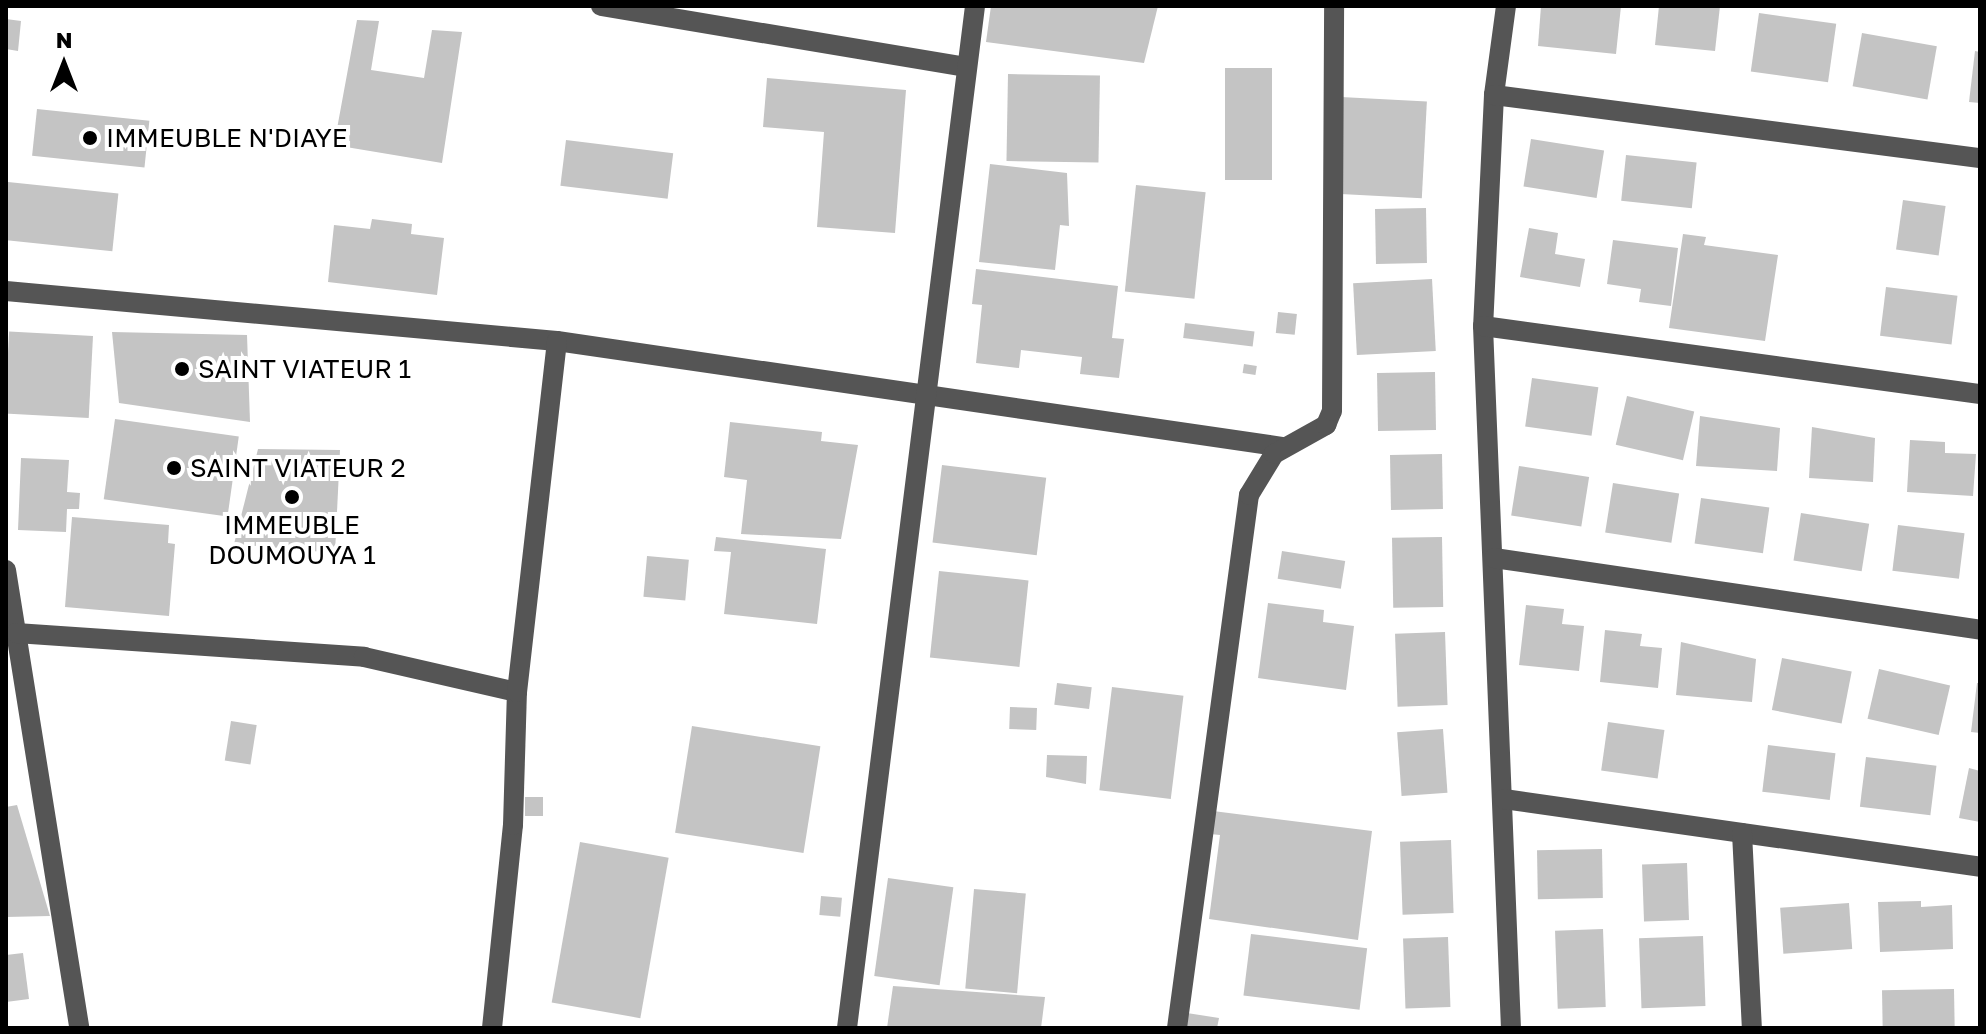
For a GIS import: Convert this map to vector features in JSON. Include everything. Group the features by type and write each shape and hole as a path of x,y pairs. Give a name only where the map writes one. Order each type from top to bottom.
{"street":[{"path":"601,6 629,8 967,67"},
{"path":"847,1028 975,6"},
{"path":"1177,1028 1249,495 1283,447 1326,425 1332,411 1334,6"},
{"path":"1506,6 1494,95 1483,326 1511,1028"},
{"path":"1494,95 1980,158"},
{"path":"6,291 557,341 1283,447"},
{"path":"1483,326 1980,394"},
{"path":"492,1028 513,825 517,692 557,341"},
{"path":"1494,558 1980,630"},
{"path":"6,570 79,1028"},
{"path":"16,633 364,657 517,692"},
{"path":"1504,799 1980,867"},
{"path":"1742,833 1752,1028"}],"building":[{"path":"991,6 1158,6 1144,63 986,42"},
{"path":"1541,6 1621,6 1616,54 1538,46"},
{"path":"1659,6 1720,6 1715,51 1655,45"},
{"path":"1759,13 1836,24 1828,82 1751,71"},
{"path":"6,19 21,21 18,51 6,49"},
{"path":"357,20 379,21 371,70 424,78 432,30 462,32 442,163 334,145"},
{"path":"1862,33 1937,46 1927,99 1853,86"},
{"path":"1975,51 1980,52 1980,103 1969,102"},
{"path":"1225,68 1272,68 1272,180 1225,180"},
{"path":"1008,74 1100,76 1098,163 1006,161"},
{"path":"767,78 906,90 895,233 817,227 824,132 763,127"},
{"path":"1341,97 1427,102 1422,198 1336,194"},
{"name":"IMMEUBLE N'DIAYE","path":"37,109 149,121 144,168 32,156"},
{"path":"1531,139 1604,151 1597,198 1523,186"},
{"path":"566,140 673,153 668,199 560,186"},
{"path":"1626,155 1697,162 1692,208 1621,201"},
{"path":"990,164 1067,173 1069,226 1060,225 1055,270 979,262"},
{"path":"8,182 118,194 112,251 6,240"},
{"path":"1136,185 1206,192 1194,299 1125,291"},
{"path":"1903,200 1946,206 1939,255 1896,250"},
{"path":"1426,208 1427,263 1376,264 1375,209"},
{"path":"372,219 412,224 411,234 444,238 437,295 328,282 334,225 370,229"},
{"path":"1529,228 1558,233 1555,254 1585,259 1580,287 1520,277"},
{"path":"1683,234 1706,237 1704,245 1778,255 1765,341 1669,328"},
{"path":"1613,240 1678,248 1671,306 1639,302 1641,289 1607,284"},
{"path":"976,269 1118,286 1112,338 1124,339 1119,378 1080,374 1082,357 1021,350 1019,368 976,363 982,305 972,304"},
{"path":"1432,279 1436,351 1357,355 1353,283"},
{"path":"1886,287 1957,296 1951,344 1880,336"},
{"path":"1278,312 1297,314 1295,335 1276,333"},
{"path":"1185,323 1254,332 1253,346 1183,338"},
{"path":"9,332 93,336 89,418 6,414"},
{"name":"SAINT VIATEUR 1","path":"112,332 247,335 250,422 119,403"},
{"path":"1244,364 1257,366 1255,375 1243,373"},
{"path":"1435,372 1436,430 1378,431 1377,373"},
{"path":"1532,378 1598,387 1592,436 1525,427"},
{"path":"1627,396 1694,412 1683,460 1616,445"},
{"path":"1700,416 1780,428 1777,471 1696,466"},
{"name":"SAINT VIATEUR 2","path":"115,419 239,436 228,517 104,499"},
{"path":"730,422 822,432 821,441 858,445 841,539 741,534 747,480 724,477"},
{"path":"1812,427 1875,438 1873,482 1809,478"},
{"path":"1910,440 1945,442 1945,453 1976,454 1973,496 1907,492"},
{"name":"IMMEUBLE DOUMOUYA 1","path":"258,449 340,450 335,553 234,544"},
{"path":"1442,454 1443,509 1391,510 1390,455"},
{"path":"21,458 69,460 67,492 80,493 79,509 67,509 66,532 18,530"},
{"path":"942,465 1046,478 1037,555 932,542"},
{"path":"1519,466 1589,477 1581,526 1511,515"},
{"path":"1613,483 1679,493 1671,543 1605,532"},
{"path":"1701,498 1769,508 1763,553 1695,544"},
{"path":"1801,513 1869,524 1862,571 1793,560"},
{"path":"72,517 169,525 168,543 175,544 169,616 65,607"},
{"path":"1898,525 1965,533 1959,579 1892,571"},
{"path":"716,537 826,549 817,624 724,614 731,552 714,551"},
{"path":"1442,537 1443,607 1393,608 1392,538"},
{"path":"1282,551 1345,561 1341,589 1278,579"},
{"path":"647,556 689,560 685,601 643,597"},
{"path":"939,571 1029,580 1019,667 930,658"},
{"path":"1268,603 1324,610 1323,622 1354,626 1346,690 1258,678"},
{"path":"1526,605 1564,609 1562,624 1584,626 1579,671 1519,665"},
{"path":"1605,630 1642,634 1640,646 1662,648 1658,688 1600,682"},
{"path":"1445,632 1448,705 1398,707 1395,634"},
{"path":"1681,642 1756,659 1752,702 1676,695"},
{"path":"1782,658 1852,672 1842,724 1772,710"},
{"path":"1879,669 1950,685 1939,735 1868,719"},
{"path":"1057,683 1092,687 1089,709 1054,705"},
{"path":"1977,683 1980,683 1980,733 1971,732"},
{"path":"1112,687 1183,696 1171,799 1099,790"},
{"path":"1010,707 1037,708 1036,730 1009,729"},
{"path":"231,721 257,725 250,765 225,761"},
{"path":"1608,722 1664,730 1658,778 1601,771"},
{"path":"692,726 820,746 804,853 675,833"},
{"path":"1443,729 1447,793 1402,796 1397,732"},
{"path":"1768,745 1835,753 1830,800 1762,792"},
{"path":"1047,755 1087,756 1086,784 1046,777"},
{"path":"1866,757 1936,766 1930,815 1860,807"},
{"path":"1969,768 1980,771 1980,822 1959,818"},
{"path":"525,797 543,797 543,816 525,816"},
{"path":"17,805 50,916 6,917 6,807"},
{"path":"1213,811 1372,831 1358,940 1209,919 1220,835 1210,834"},
{"path":"1451,840 1454,913 1403,915 1400,842"},
{"path":"580,842 669,858 640,1018 552,1003"},
{"path":"1602,849 1603,898 1538,899 1537,850"},
{"path":"1687,863 1689,920 1644,922 1642,865"},
{"path":"888,878 953,887 940,985 874,976"},
{"path":"974,889 1026,894 1017,993 965,989"},
{"path":"821,896 842,898 840,917 819,915"},
{"path":"1921,901 1921,907 1952,905 1953,949 1880,952 1878,902"},
{"path":"1849,903 1852,949 1783,954 1780,908"},
{"path":"1603,929 1606,1007 1558,1009 1555,931"},
{"path":"1251,934 1367,948 1360,1010 1243,996"},
{"path":"1703,936 1705,1006 1641,1008 1639,938"},
{"path":"1448,937 1450,1007 1405,1009 1403,939"},
{"path":"23,953 29,999 6,1002 6,955"},
{"path":"893,986 1045,997 1041,1028 887,1028"},
{"path":"1954,989 1955,1028 1883,1028 1882,990"},
{"path":"1187,1013 1219,1018 1217,1028 1185,1028"}],"place":[{"name":"IMMEUBLE N'DIAYE","path":"90,138"},
{"name":"SAINT VIATEUR 1","path":"182,369"},
{"name":"SAINT VIATEUR 2","path":"174,468"},
{"name":"IMMEUBLE DOUMOUYA 1","path":"292,497"}]}
